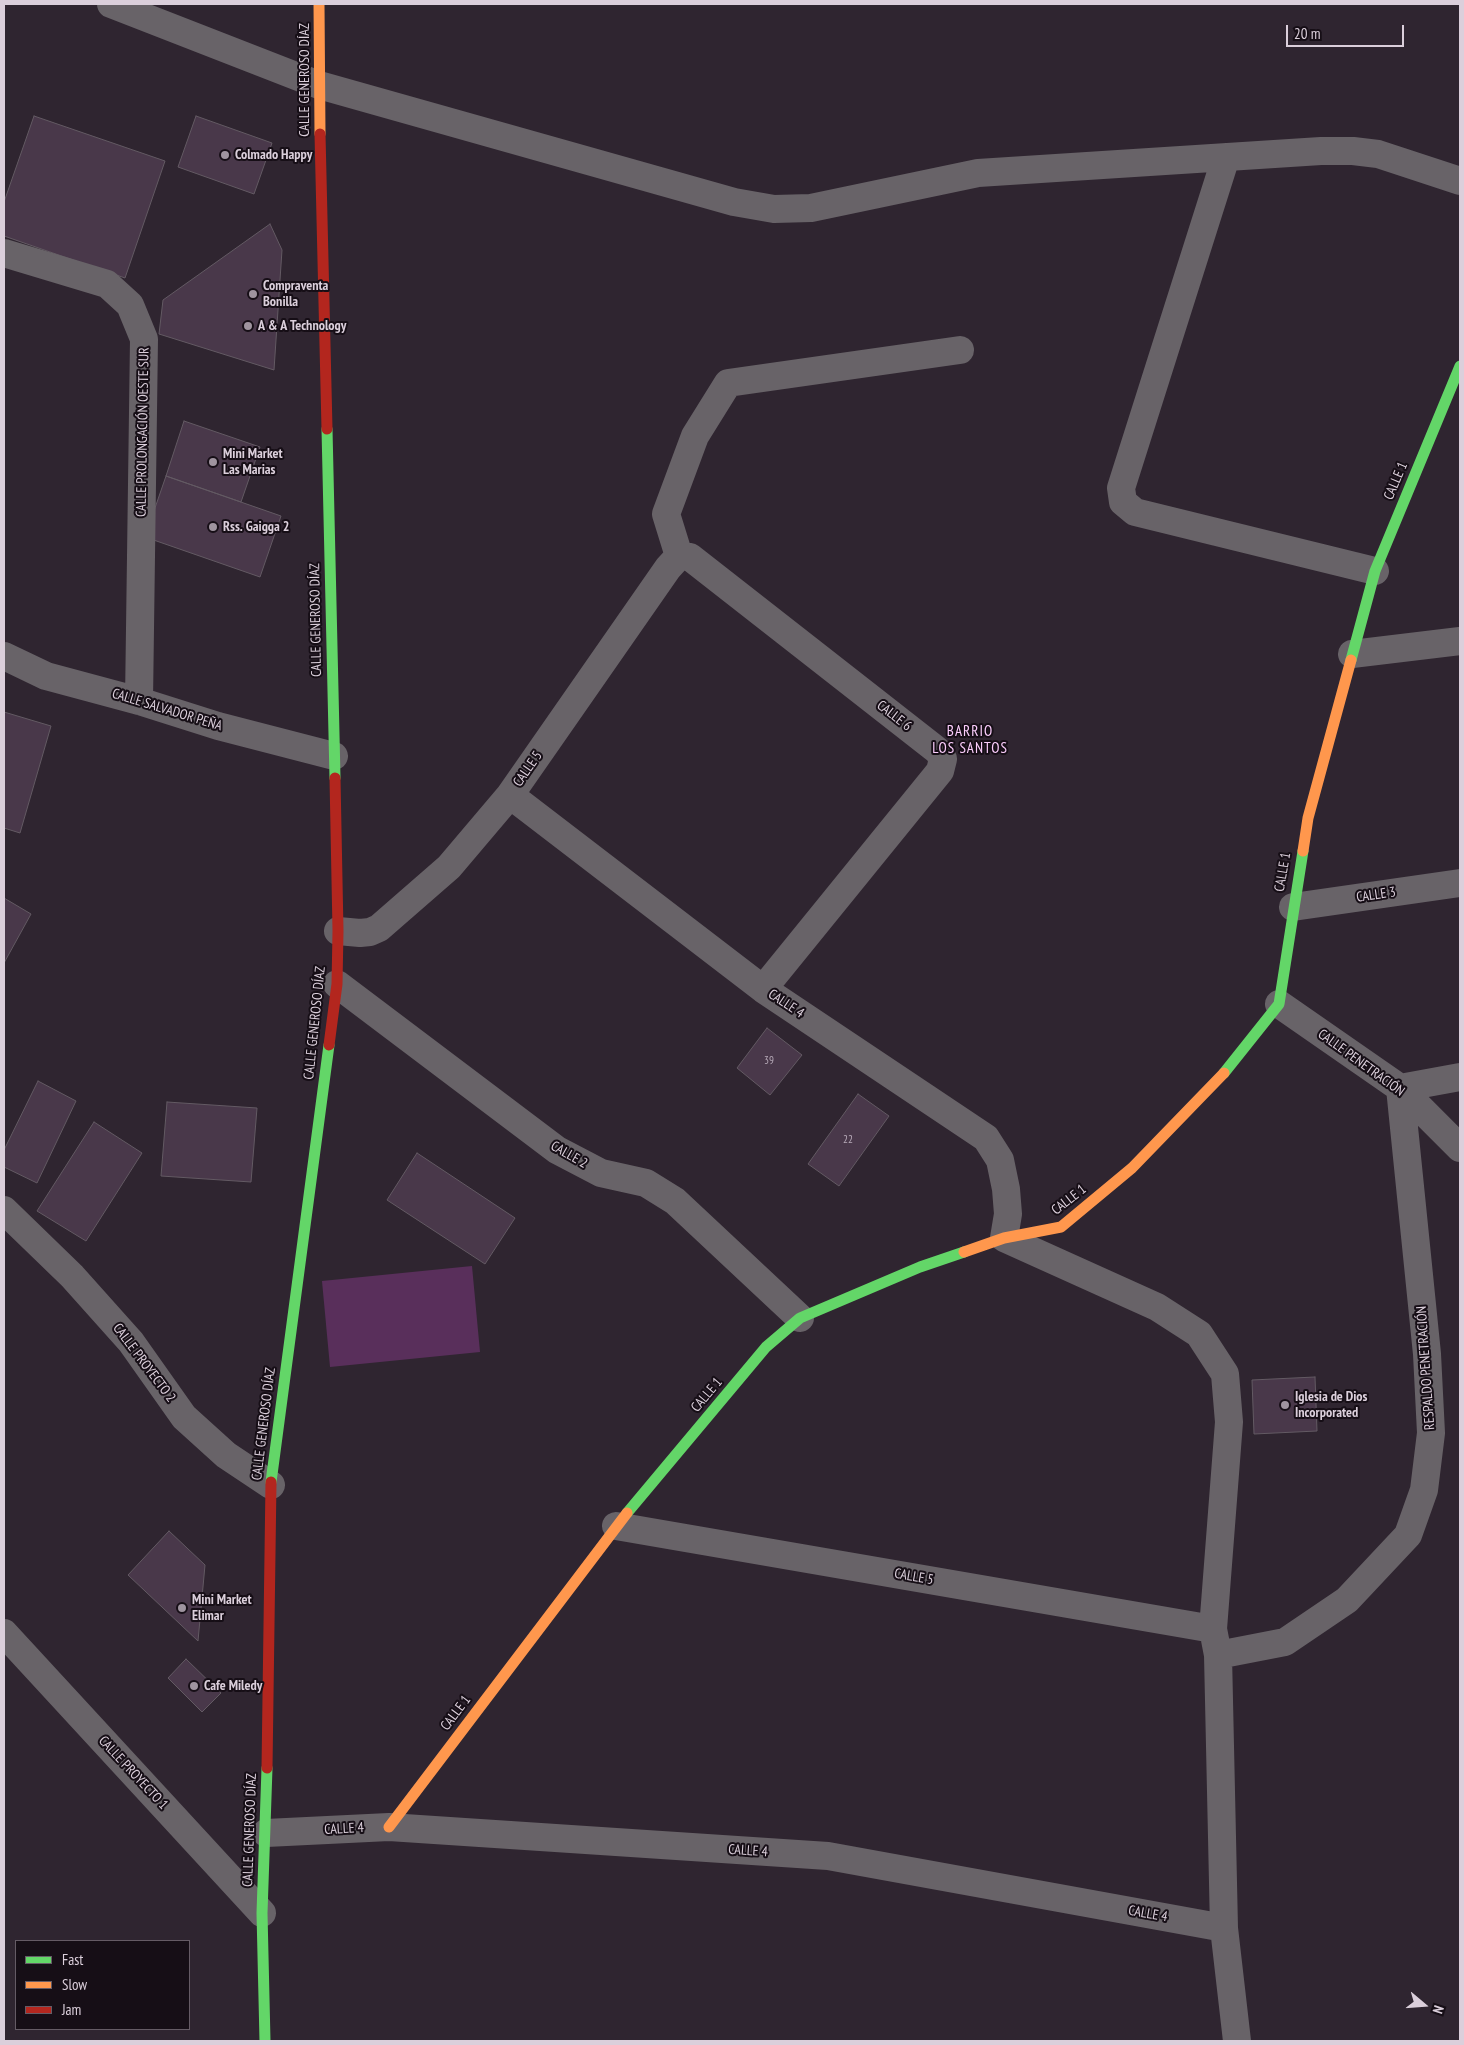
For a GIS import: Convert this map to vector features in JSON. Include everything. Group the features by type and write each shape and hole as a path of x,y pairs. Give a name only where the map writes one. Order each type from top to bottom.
{"street":[{"path":"110,4 319,85 734,202 774,209 811,208 978,173 1321,151 1353,151 1378,154 1460,181"},
{"name":"CALLE GENEROSO DÍAZ","path":"265,2041 262,1913 266,1833 271,1485 337,984 338,931 319,85 319,4"},
{"path":"1226,157 1121,488 1123,502 1135,512 1375,571"},
{"name":"CALLE PROLONGACIÓN OESTE SUR","path":"4,253 107,284 130,305 144,339 139,701"},
{"path":"679,556 666,514 695,436 728,383 960,350"},
{"name":"CALLE 1","path":"390,1827 616,1526 766,1347 800,1318 920,1267 1004,1238 1060,1228 1132,1168 1216,1083 1279,1004 1308,818 1375,571 1460,366"},
{"name":"CALLE 5","path":"338,931 360,933 370,932 379,928 449,867 510,795 668,568 679,556"},
{"name":"CALLE 6","path":"679,556 690,557 938,751 943,759 940,771 763,989"},
{"path":"1352,654 1460,641"},
{"name":"CALLE SALVADOR PEÑA","path":"4,656 46,676 139,701 218,726 334,756"},
{"name":"CALLE 4","path":"510,795 763,989 986,1138 1000,1160 1006,1189 1008,1214 1004,1238"},
{"name":"CALLE 3","path":"1293,907 1460,883"},
{"name":"CALLE 2","path":"337,984 557,1150 601,1173 646,1183 675,1201 800,1318"},
{"name":"CALLE PENETRACIÓN","path":"1279,1004 1400,1088 1460,1148"},
{"path":"1400,1088 1460,1077"},
{"name":"RESPALDO PENETRACIÓN","path":"1218,1655 1285,1642 1347,1600 1408,1535 1424,1490 1431,1433 1427,1354 1400,1088"},
{"name":"CALLE PROYECTO 2","path":"4,1210 72,1276 131,1342 184,1417 226,1455 271,1485"},
{"path":"1004,1238 1157,1307 1199,1334 1225,1374 1229,1422 1213,1629 1218,1655 1224,1928 1236,2041"},
{"name":"CALLE 5","path":"616,1526 1213,1629"},
{"name":"CALLE PROYECTO 1","path":"4,1633 262,1913"},
{"name":"CALLE 4","path":"266,1833 390,1827 828,1856 1224,1928"}],"shaded area":[{"path":"472,1266 480,1352 330,1367 322,1281"}],"building":[{"path":"34,116 165,161 125,278 4,236 4,202"},
{"name":"Colmado Happy","path":"196,116 272,143 254,194 178,167"},
{"path":"270,224 282,250 274,370 159,334 163,300"},
{"name":"Mini Market Las Marias","path":"184,421 260,447 241,502 166,476"},
{"name":"Rss. Gaigga 2","path":"166,476 281,516 260,577 145,537"},
{"path":"4,712 51,726 20,833 4,828"},
{"path":"4,898 31,914 4,963"},
{"path":"767,1028 802,1055 770,1095 737,1068"},
{"path":"38,1081 76,1101 37,1183 4,1167 4,1150"},
{"path":"858,1094 889,1116 839,1186 808,1164"},
{"path":"167,1102 257,1108 251,1182 161,1176"},
{"path":"94,1122 142,1153 86,1241 37,1211"},
{"path":"417,1153 515,1218 485,1264 387,1200"},
{"name":"Iglesia de Dios Incorporated","path":"1315,1377 1317,1431 1254,1434 1252,1380"},
{"name":"Mini Market Elimar","path":"169,1531 205,1565 198,1641 128,1575"},
{"name":"Cafe Miledy","path":"186,1659 221,1693 202,1712 168,1678"}],"traffic: fast":[{"path":"1351,660 1375,571 1460,366"},
{"path":"327,429 335,778"},
{"path":"1224,1073 1279,1004 1303,851"},
{"path":"271,1482 329,1045"},
{"path":"627,1513 766,1347 800,1318 920,1267 964,1252"},
{"path":"265,2041 262,1913 267,1768"}],"traffic: slow":[{"path":"319,4 320,134"},
{"path":"1303,851 1308,818 1351,660"},
{"path":"964,1252 1004,1238 1061,1227 1132,1168 1224,1073"},
{"path":"389,1827 627,1513"}],"traffic: jam":[{"path":"320,134 327,429"},
{"path":"329,1045 337,984 338,931 335,778"},
{"path":"267,1768 271,1482"}],"place":[{"name":"Colmado Happy","path":"225,155"},
{"name":"Compraventa Bonilla","path":"253,294"},
{"name":"A & A Technology","path":"248,326"},
{"name":"Mini Market Las Marias","path":"213,462"},
{"name":"Rss. Gaigga 2","path":"213,527"},
{"name":"Iglesia de Dios Incorporated","path":"1285,1405"},
{"name":"Mini Market Elimar","path":"182,1608"},
{"name":"Cafe Miledy","path":"194,1686"}],"district":[{"name":"BARRIO LOS SANTOS","path":"970,740"}]}
